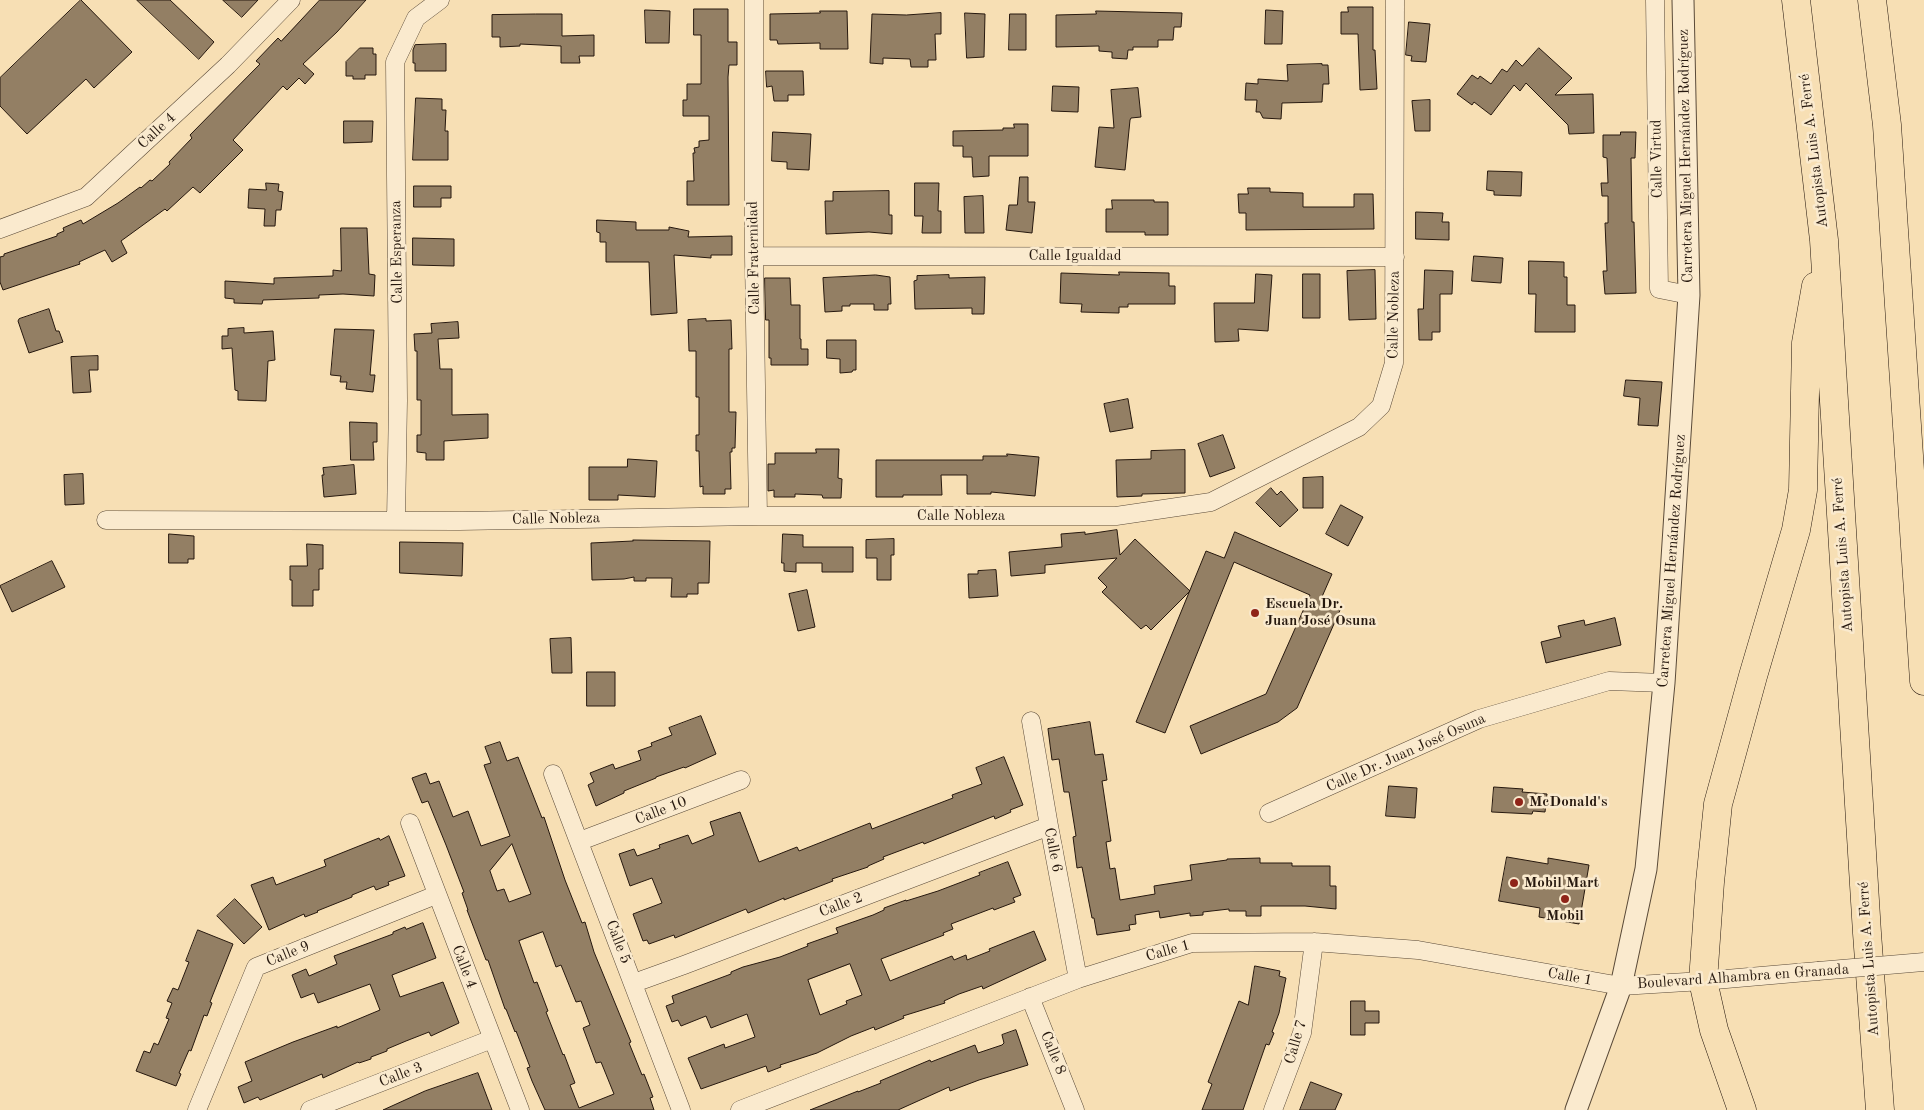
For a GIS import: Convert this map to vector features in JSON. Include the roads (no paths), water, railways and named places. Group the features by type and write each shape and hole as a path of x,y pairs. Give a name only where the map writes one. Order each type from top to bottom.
{"highway":[{"name":"Autopista Luis A. Ferré","path":"1796,0 1824,240 1867,933 1880,1110"},
{"path":"1872,0 1887,124 1924,681"},
{"path":"1887,124 1909,199 1924,383"},
{"path":"1742,1110 1714,1030 1703,981 1710,882 1718,804 1796,530 1803,490 1806,343 1824,240"}],"street":[{"name":"Calle 4","path":"0,229 86,197 228,64 291,0"},
{"name":"Calle Esperanza","path":"396,521 398,400 395,62 416,18 440,0"},
{"name":"Calle Fraternidad","path":"754,0 754,256 758,516"},
{"name":"Calle Nobleza","path":"106,520 396,521 758,516 1116,516 1211,502 1359,427 1381,406 1394,363 1395,0"},
{"name":"Calle Virtud","path":"1655,0 1659,289 1689,295"},
{"name":"Carretera Miguel Hernández Rodríguez","path":"1576,1110 1621,986 1646,869 1664,684 1689,295 1683,0"},
{"name":"Calle Igualdad","path":"754,256 1395,257"},
{"name":"Calle Dr. Juan José Osuna","path":"1269,813 1479,719 1608,681 1664,684"},
{"name":"Calle 6","path":"1031,721 1078,978"},
{"name":"Calle 5","path":"553,774 681,1110"},
{"name":"Calle 10","path":"580,841 741,780"},
{"name":"Calle 4","path":"410,823 520,1110"},
{"name":"Calle 2","path":"634,983 1049,826"},
{"name":"Calle 9","path":"197,1110 256,967 436,895"},
{"name":"Calle 1","path":"740,1110 1078,978 1192,943 1314,942 1418,950 1621,986"},
{"name":"Calle 7","path":"1273,1110 1302,1032 1314,942"},
{"name":"Boulevard Alhambra en Granada","path":"1621,986 1924,962"},
{"name":"Calle 8","path":"1030,997 1075,1110"},
{"name":"Calle 3","path":"310,1110 492,1039"}],"place":[{"name":"Escuela Dr. Juan José Osuna","path":"1255,613"},
{"name":"McDonald's","path":"1519,802"},
{"name":"Mobil Mart","path":"1514,883"},
{"name":"Mobil","path":"1565,899"}]}
